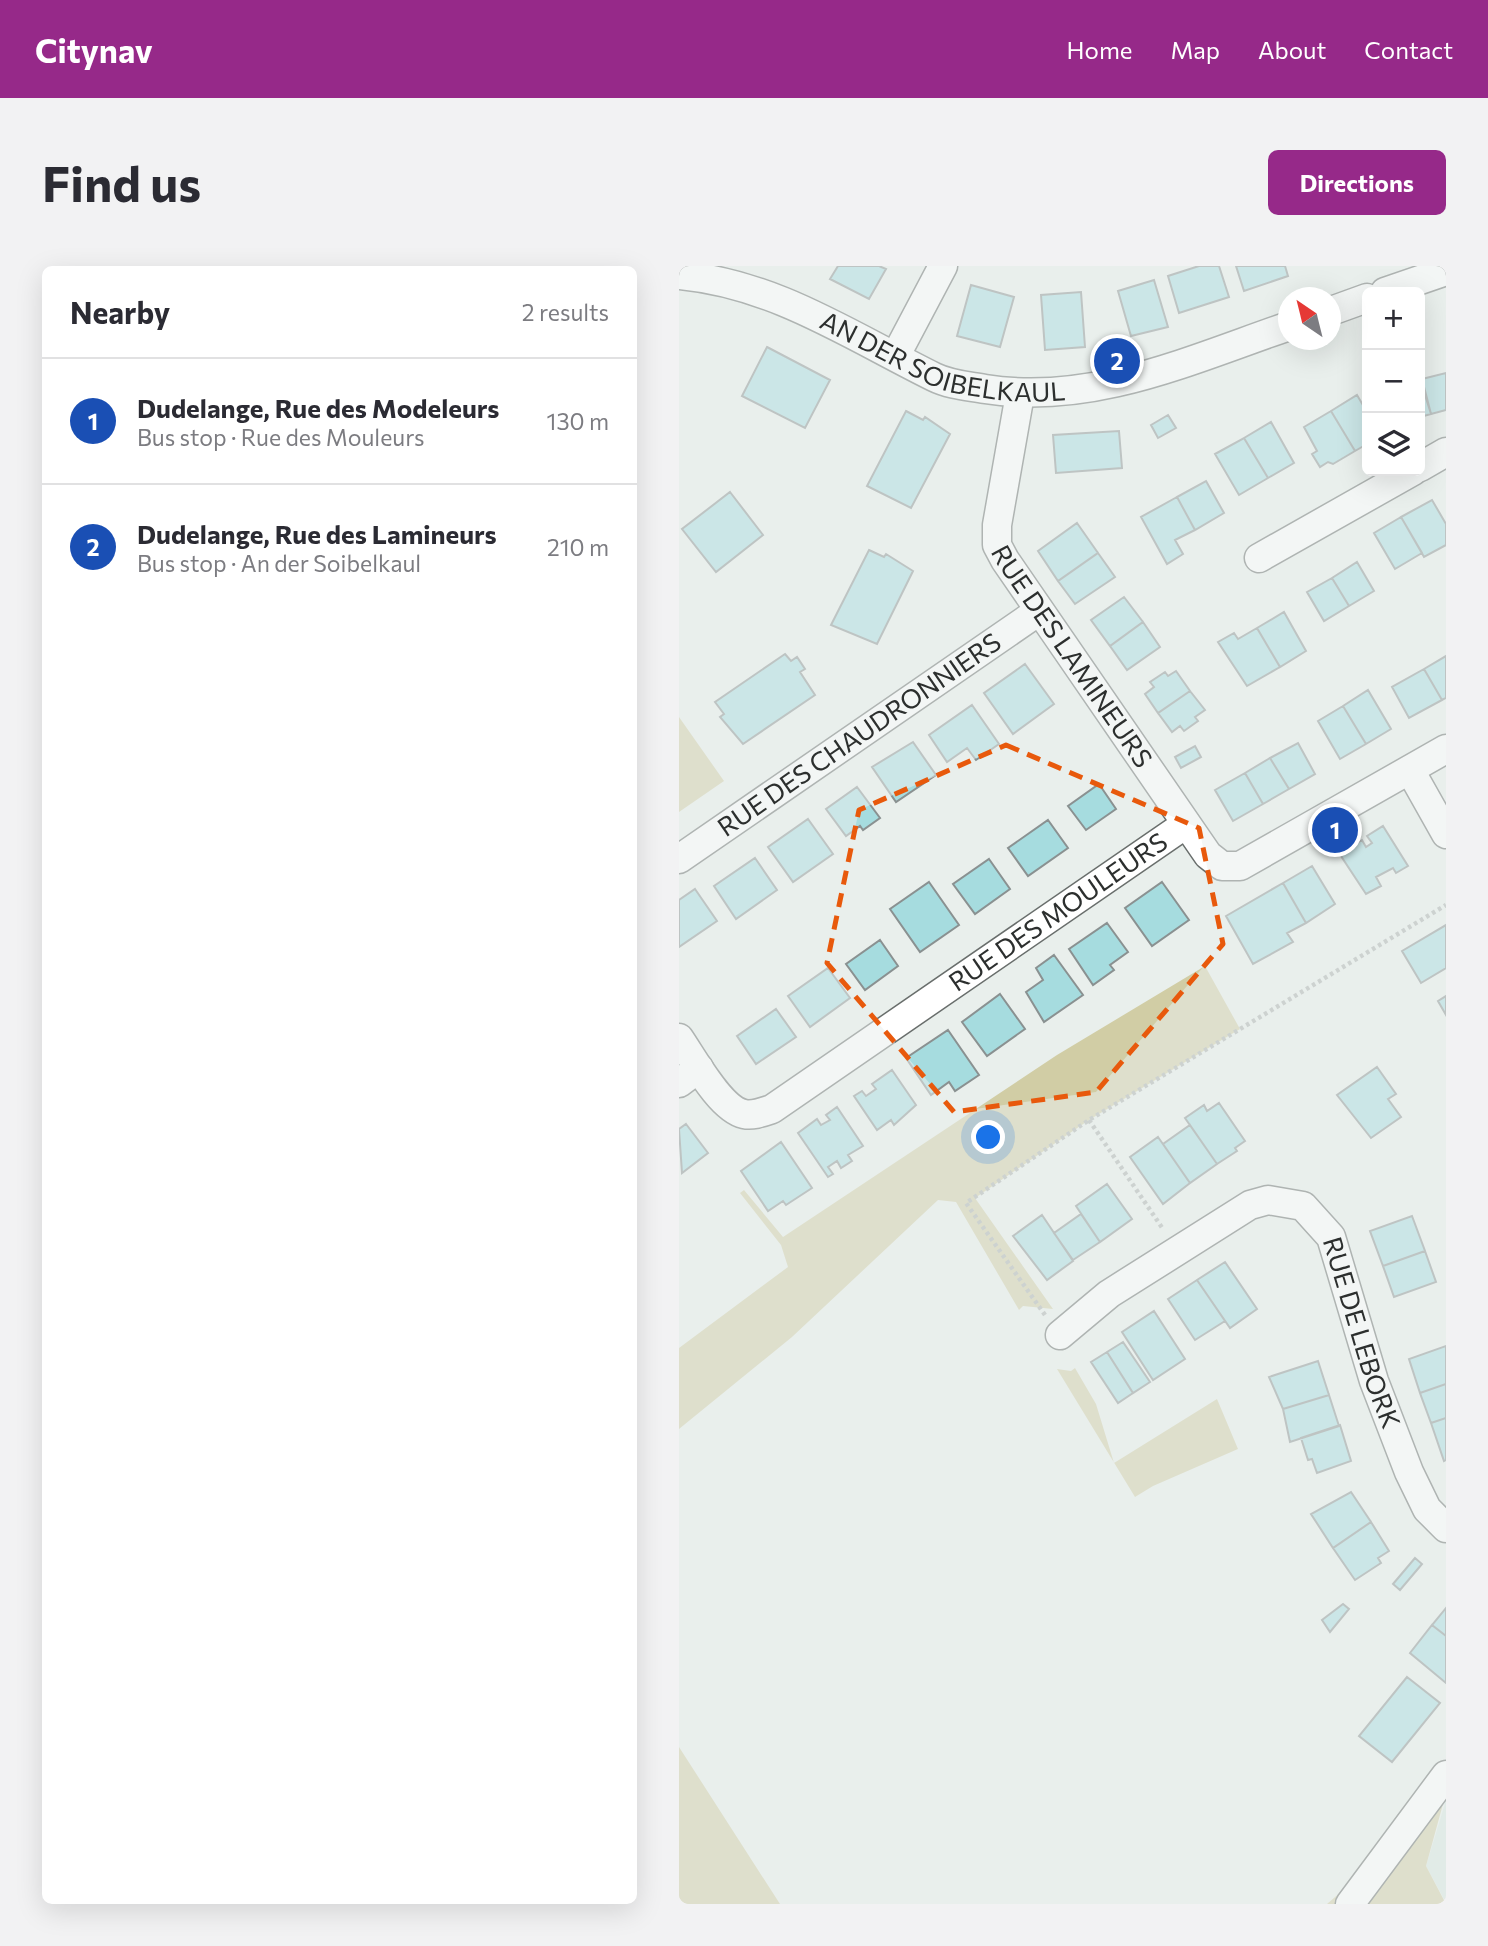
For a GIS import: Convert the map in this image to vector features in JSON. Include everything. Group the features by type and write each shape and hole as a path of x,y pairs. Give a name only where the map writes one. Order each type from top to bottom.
{"street":[{"path":"896,355 943,266"},
{"path":"1399,287 1446,271"},
{"name":"AN DER SOIBELKAUL","path":"679,275 722,280 767,293 952,383 1020,394 1089,390 1185,362 1278,330"},
{"path":"1341,307 1362,300"},
{"name":"RUE DES LAMINEURS","path":"1020,394 997,544 1039,611 1186,824"},
{"path":"1425,464 1446,452"},
{"path":"1259,558 1404,476"},
{"name":"RUE DES CHAUDRONNIERS","path":"679,859 1039,611"},
{"name":"RUE DES MOULEURS","path":"689,1075 732,1109 743,1114 772,1109 1186,824 1208,855 1222,866 1240,866 1446,749"},
{"path":"1410,770 1446,834"},
{"path":"679,1038 689,1075"},
{"name":"RUE DE LEBORK","path":"1060,1335 1109,1294 1250,1205 1268,1200 1303,1206 1331,1237 1374,1381 1409,1472 1427,1509 1446,1528"},
{"path":"1350,1904 1366,1887 1446,1775"}],"path":[{"path":"1060,1335 1017,1279 966,1203 1089,1120 1446,905"},
{"path":"1089,1120 1178,1251"}],"highlighted area":[{"path":"1006,745 1199,828 1223,944 1096,1092 954,1112 827,963 859,810"}],"shaded area":[{"path":"679,717 724,781 679,812"},
{"path":"1205,966 1240,1029 1089,1120 975,1198 1053,1309 1023,1306 1019,1310 956,1202 938,1200 792,1337 679,1429 679,1348 788,1267 781,1245 740,1193 744,1190 783,1237 1057,1055"},
{"path":"1075,1368 1096,1404 1114,1462 1057,1369 1071,1371"},
{"path":"1217,1399 1238,1449 1153,1486 1135,1497 1114,1463"},
{"path":"679,1747 780,1904 679,1904"},
{"path":"1446,1793 1426,1866 1446,1904 1327,1904 1342,1891 1375,1850"},
{"path":"1446,1800 1446,1903 1426,1866"}],"building":[{"path":"838,266 879,266 886,269 869,299 830,279"},
{"path":"1199,266 1219,266 1229,297 1179,313 1168,276"},
{"path":"1236,266 1285,266 1288,276 1244,291"},
{"path":"1154,280 1168,327 1131,336 1118,291"},
{"path":"971,285 1014,297 1000,347 957,336"},
{"path":"1081,292 1085,347 1045,350 1041,295"},
{"path":"767,347 830,380 805,428 742,396"},
{"path":"1446,373 1446,410 1431,414 1425,378"},
{"path":"1357,395 1362,404 1362,447 1355,451 1331,411"},
{"path":"1425,395 1431,414 1425,416"},
{"path":"906,411 923,420 925,417 950,434 911,508 867,486"},
{"path":"1331,411 1355,451 1333,464 1328,462 1320,467 1312,454 1317,451 1304,427"},
{"path":"1168,415 1176,428 1158,438 1151,425"},
{"path":"1271,422 1294,463 1268,478 1244,438"},
{"path":"1119,431 1122,468 1056,473 1053,435"},
{"path":"1244,438 1268,478 1239,495 1215,454"},
{"path":"1206,481 1224,513 1195,530 1177,497"},
{"path":"730,492 763,535 716,572 682,529"},
{"path":"1177,497 1195,530 1175,540 1183,554 1167,564 1141,517"},
{"path":"1432,500 1446,524 1446,545 1424,557 1401,517"},
{"path":"1401,517 1422,553 1395,569 1374,533"},
{"path":"1077,523 1098,553 1058,581 1038,551"},
{"path":"869,550 884,557 886,554 913,571 877,644 831,625"},
{"path":"1098,553 1115,577 1075,604 1058,581"},
{"path":"1357,562 1374,591 1349,606 1332,578"},
{"path":"1332,578 1349,606 1324,621 1307,592"},
{"path":"1124,597 1143,622 1110,646 1091,620"},
{"path":"1284,612 1306,651 1280,667 1257,628"},
{"path":"1143,622 1160,647 1127,670 1110,646"},
{"path":"1257,628 1280,667 1247,686 1218,642 1234,633 1238,639"},
{"path":"785,654 791,661 797,657 805,669 800,672 815,695 743,744 720,717 724,714 715,702"},
{"path":"1446,656 1446,698 1442,700 1424,669"},
{"path":"1025,664 1054,704 1013,734 984,693"},
{"path":"1424,669 1442,700 1409,718 1392,687"},
{"path":"1176,671 1190,691 1158,713 1145,694 1154,687 1150,682 1165,672 1168,676"},
{"path":"1368,690 1391,729 1366,744 1343,706"},
{"path":"1190,691 1205,710 1195,717 1198,721 1184,731 1180,726 1172,732 1158,713"},
{"path":"972,705 999,744 976,760 967,748 947,762 929,735"},
{"path":"1343,706 1366,744 1340,759 1318,721"},
{"path":"913,742 936,775 896,802 872,767"},
{"path":"1298,743 1315,774 1289,789 1270,758"},
{"path":"1195,746 1201,757 1181,768 1175,757"},
{"path":"1270,758 1289,789 1263,804 1245,773"},
{"path":"1245,773 1263,804 1233,821 1215,790"},
{"path":"1099,784 1116,809 1086,830 1068,806"},
{"path":"857,787 880,818 863,830 860,826 846,836 826,809"},
{"path":"808,819 833,854 793,882 768,847"},
{"path":"1048,820 1068,848 1028,876 1008,848"},
{"path":"1383,826 1408,866 1396,873 1393,868 1376,877 1381,886 1366,894 1339,853 1362,840 1366,847 1372,843 1367,836"},
{"path":"755,858 777,890 736,919 714,886"},
{"path":"989,859 1010,889 975,914 953,884"},
{"path":"1312,866 1335,904 1306,923 1283,883"},
{"path":"929,882 959,925 920,952 890,909"},
{"path":"1162,882 1189,920 1152,946 1125,908"},
{"path":"1283,883 1306,923 1287,933 1293,942 1253,964 1226,916"},
{"path":"695,889 717,921 679,947 679,900"},
{"path":"1107,923 1128,952 1110,965 1114,970 1093,985 1069,949"},
{"path":"1446,925 1446,968 1421,983 1402,951"},
{"path":"880,940 898,966 865,990 846,964"},
{"path":"1054,955 1083,995 1044,1022 1026,992 1043,980 1036,968"},
{"path":"828,968 850,998 810,1027 788,996"},
{"path":"1000,994 1025,1029 987,1056 962,1022"},
{"path":"1446,996 1446,1015 1438,1001"},
{"path":"776,1009 796,1037 756,1064 737,1036"},
{"path":"948,1030 979,1075 955,1091 949,1082 931,1095 906,1058"},
{"path":"1377,1067 1396,1094 1388,1099 1401,1117 1371,1138 1337,1095"},
{"path":"892,1070 916,1105 894,1125 891,1120 877,1130 854,1096 862,1091 866,1096 876,1089 872,1084"},
{"path":"1219,1103 1245,1141 1235,1148 1237,1151 1217,1164 1185,1118 1204,1105 1207,1111"},
{"path":"837,1107 863,1146 848,1155 852,1161 841,1168 837,1161 828,1167 833,1174 828,1177 798,1133 817,1119 821,1125 830,1120 826,1115"},
{"path":"686,1124 708,1153 682,1173 679,1129"},
{"path":"1190,1125 1217,1164 1190,1183 1163,1144"},
{"path":"1158,1137 1190,1183 1163,1204 1130,1157"},
{"path":"781,1142 812,1188 786,1205 783,1201 768,1211 741,1171"},
{"path":"1107,1184 1132,1219 1100,1242 1076,1206"},
{"path":"1081,1214 1100,1242 1073,1260 1054,1233"},
{"path":"1042,1215 1073,1261 1047,1280 1013,1236"},
{"path":"1412,1216 1425,1251 1383,1266 1370,1231"},
{"path":"1425,1251 1436,1282 1394,1297 1383,1266"},
{"path":"1225,1262 1257,1309 1230,1328 1197,1280"},
{"path":"1197,1280 1225,1321 1195,1340 1168,1299"},
{"path":"1154,1311 1185,1359 1153,1380 1122,1332"},
{"path":"1123,1342 1150,1382 1133,1393 1107,1352"},
{"path":"1446,1346 1446,1384 1420,1393 1409,1359"},
{"path":"1107,1352 1133,1393 1118,1403 1091,1362"},
{"path":"1318,1361 1329,1395 1283,1409 1269,1377"},
{"path":"1446,1384 1446,1418 1431,1423 1420,1393"},
{"path":"1329,1395 1339,1426 1290,1442 1283,1409"},
{"path":"1446,1418 1446,1460 1444,1461 1431,1423"},
{"path":"1340,1425 1351,1461 1317,1473 1312,1459 1308,1460 1301,1438"},
{"path":"1351,1492 1371,1522 1333,1548 1311,1514"},
{"path":"1371,1522 1389,1551 1378,1558 1381,1563 1355,1580 1333,1548"},
{"path":"1415,1558 1422,1564 1400,1590 1393,1584"},
{"path":"1343,1604 1349,1609 1330,1632 1322,1620"},
{"path":"1446,1608 1446,1636 1432,1625"},
{"path":"1432,1625 1446,1636 1446,1683 1410,1653"},
{"path":"1407,1677 1440,1703 1392,1762 1359,1736"}],"place":[{"name":"Dudelange, Rue des Lamineurs","path":"1117,361"},
{"name":"Dudelange, Rue des Modeleurs","path":"1335,830"}]}
